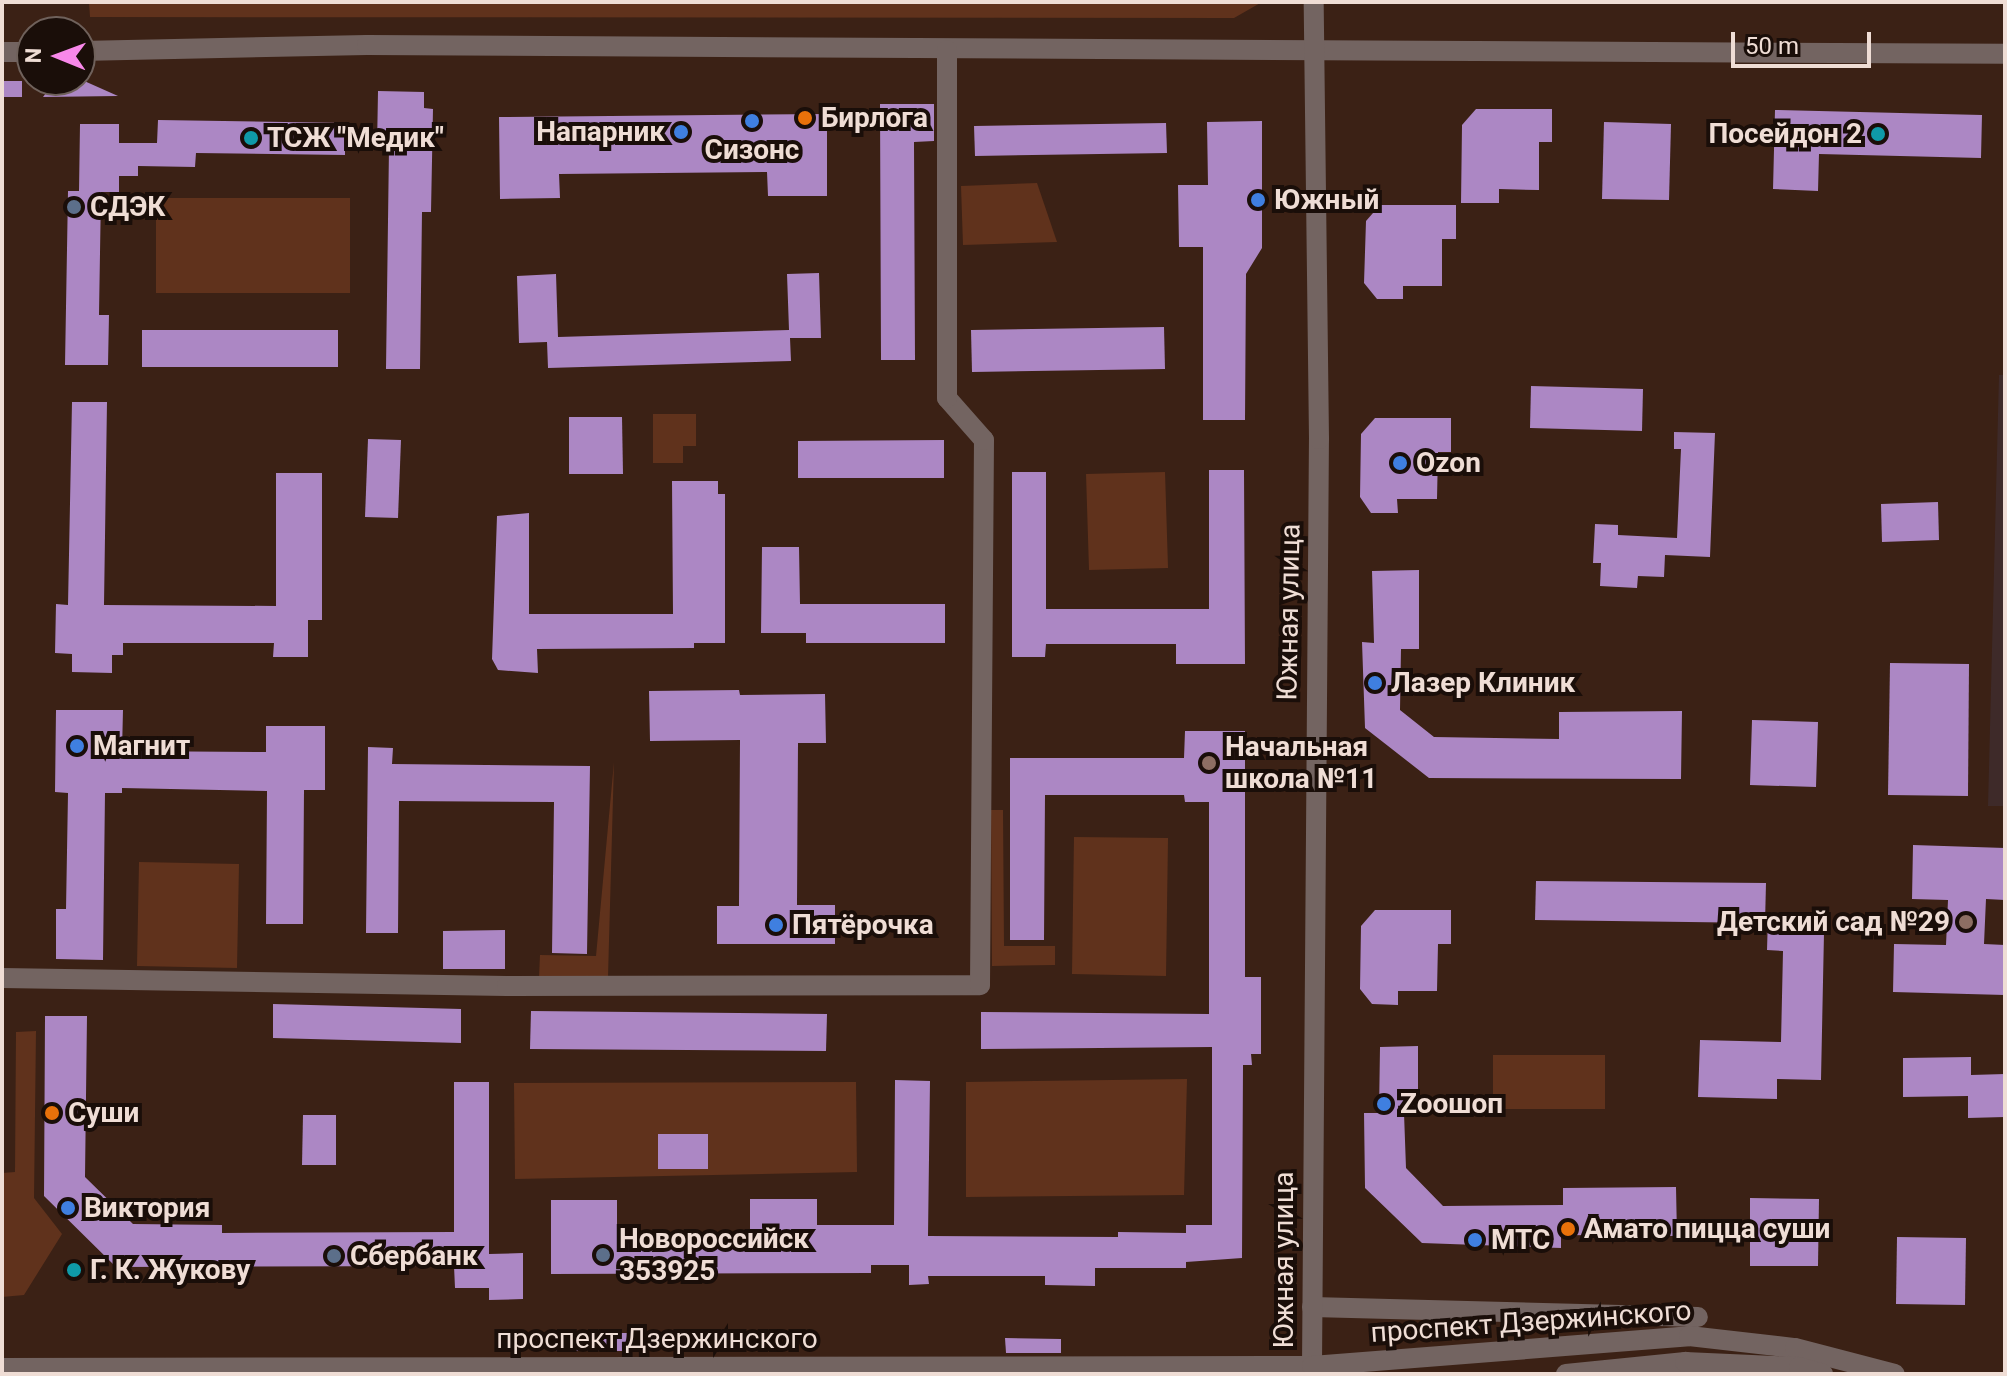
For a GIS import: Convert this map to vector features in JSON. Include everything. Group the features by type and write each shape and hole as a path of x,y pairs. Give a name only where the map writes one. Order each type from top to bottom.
{"street":[{"name":"Южная улица","path":"1312,1370 1319,439 1314,2"},
{"path":"96,51 367,45 2005,54"},
{"path":"2,978 507,986 980,985 984,440 947,398 947,50"},
{"path":"1312,1307 1698,1317"},
{"name":"проспект Дзержинского","path":"2,1368 227,1371 1312,1370 1689,1336 1795,1348 1895,1374"},
{"name":"проспект Дзержинского","path":"1566,1374 1685,1362 1799,1367 1823,1374"}],"shaded area":[{"path":"89,2 1262,2 1234,18 90,16"},
{"path":"1037,183 1057,242 963,245 961,186"},
{"path":"156,198 350,198 350,293 156,293"},
{"path":"1999,375 2005,375 2005,806 1988,806"},
{"path":"653,414 696,414 696,446 683,446 683,463 653,463"},
{"path":"1165,472 1168,568 1089,570 1086,474"},
{"path":"614,762 608,977 539,978 540,955 596,956"},
{"path":"991,810 1003,810 1004,946 1055,946 1055,965 992,966"},
{"path":"1074,837 1168,838 1166,976 1072,974"},
{"path":"139,862 239,864 237,968 137,966"},
{"path":"36,1031 34,1198 62,1234 24,1295 2,1297 2,1173 15,1172 16,1032"},
{"path":"1493,1055 1605,1055 1605,1109 1493,1109"},
{"path":"1187,1079 1184,1195 966,1197 966,1082"},
{"path":"856,1082 857,1172 515,1179 514,1083"}],"building":[{"path":"2,81 16,81 16,96 22,97 2,97"},
{"path":"96,86 118,96 43,97 96,96"},
{"path":"378,91 424,92 424,108 433,109 431,212 422,212 420,369 386,369 389,147 377,147"},
{"path":"880,104 934,104 934,141 914,142 915,360 881,360"},
{"path":"1476,109 1552,109 1552,142 1539,142 1539,190 1499,189 1499,203 1461,203 1462,125"},
{"name":"Посейдон 2","path":"1775,110 1982,115 1981,158 1819,154 1818,191 1773,189"},
{"path":"827,114 827,196 768,196 767,172 559,174 560,198 500,199 499,117"},
{"path":"158,120 345,123 345,155 196,153 195,167 138,166 138,176 119,176 119,192 101,192 99,315 109,315 108,365 65,365 68,191 79,191 80,124 119,124 119,143 157,143"},
{"path":"1262,121 1262,248 1246,274 1245,420 1203,420 1203,247 1179,247 1178,185 1208,185 1207,122"},
{"path":"1604,122 1671,124 1669,200 1602,199"},
{"path":"1166,123 1167,153 975,156 974,126"},
{"path":"1380,205 1456,205 1456,239 1442,239 1442,286 1403,286 1403,299 1377,299 1364,283 1366,221"},
{"path":"819,273 821,338 790,338 791,361 548,368 547,342 519,343 517,276 556,274 558,337 789,330 787,274"},
{"path":"1164,327 1165,369 972,372 971,330"},
{"path":"142,330 338,330 338,367 142,367"},
{"path":"1531,386 1643,389 1642,431 1530,428"},
{"path":"72,402 107,402 104,605 276,606 276,473 322,473 322,620 308,620 308,657 273,657 274,643 123,643 123,655 112,655 112,673 72,672 72,654 55,653 56,604 68,605"},
{"path":"569,417 622,417 623,474 569,474"},
{"path":"1375,418 1451,418 1451,452 1438,452 1437,499 1397,499 1398,513 1371,513 1360,497 1361,434"},
{"path":"1674,432 1715,433 1710,557 1665,555 1664,577 1638,576 1637,588 1600,586 1601,563 1593,563 1595,524 1618,525 1618,535 1677,538 1681,449 1674,449"},
{"path":"368,439 401,440 398,518 365,517"},
{"path":"944,440 944,478 798,478 798,441"},
{"path":"1209,470 1244,470 1245,664 1176,664 1176,644 1046,644 1045,657 1012,657 1012,472 1046,472 1046,609 1209,609"},
{"path":"672,481 718,481 718,494 725,494 725,643 694,643 694,648 537,649 538,673 498,670 492,659 497,516 529,513 529,614 673,614"},
{"path":"1938,502 1939,540 1882,542 1881,504"},
{"path":"762,547 799,547 800,604 945,604 945,643 806,643 806,633 761,633"},
{"path":"1419,570 1419,649 1401,649 1400,710 1434,737 1559,739 1559,712 1682,711 1681,779 1429,778 1365,728 1362,642 1374,643 1372,571"},
{"path":"1890,663 1969,664 1968,796 1888,795"},
{"path":"739,690 740,695 825,694 826,743 798,743 797,905 835,905 835,944 717,944 717,906 739,906 740,740 650,741 649,691"},
{"path":"56,710 123,710 122,751 266,752 266,726 325,726 325,790 304,790 303,924 266,924 267,791 122,788 122,793 105,793 103,960 56,959 56,909 66,909 68,793 55,792"},
{"path":"1752,720 1818,722 1816,787 1750,785"},
{"path":"1185,731 1245,731 1245,977 1261,977 1261,1054 1251,1054 1252,1065 1243,1065 1242,1258 1186,1262 1186,1268 1095,1268 1095,1286 1045,1285 1045,1276 928,1276 929,1284 909,1285 909,1265 871,1265 871,1273 551,1274 551,1200 617,1200 617,1235 750,1235 750,1199 817,1199 817,1225 894,1225 895,1080 930,1081 928,1236 1118,1237 1118,1232 1186,1233 1186,1225 1212,1225 1212,1047 981,1049 981,1012 1209,1014 1209,802 1185,802 1184,795 1045,795 1044,940 1010,940 1010,758 1184,758"},
{"path":"368,747 393,748 392,764 590,766 587,954 552,953 554,802 399,801 398,933 366,933"},
{"name":"Детский сад №29","path":"1913,845 2005,848 2005,900 1986,899 1984,944 2005,945 2005,995 1893,992 1894,944 1946,945 1948,900 1912,899"},
{"path":"1536,881 1766,883 1765,923 1535,920"},
{"path":"1375,910 1451,910 1451,944 1438,944 1437,991 1398,991 1398,1005 1372,1004 1360,989 1361,926"},
{"path":"1768,916 1810,917 1809,933 1824,933 1821,1080 1777,1079 1777,1099 1698,1097 1700,1040 1781,1042 1783,951 1767,950"},
{"path":"505,930 505,969 443,969 443,931"},
{"path":"273,1004 461,1009 461,1043 273,1038"},
{"path":"531,1011 827,1014 826,1051 530,1049"},
{"path":"45,1016 87,1016 85,1177 133,1224 222,1225 222,1233 454,1232 454,1082 489,1082 489,1254 523,1253 523,1299 489,1300 489,1288 455,1288 454,1266 116,1267 44,1196"},
{"path":"1418,1046 1418,1113 1404,1113 1406,1168 1443,1206 1563,1205 1563,1188 1676,1187 1677,1236 1561,1235 1561,1248 1422,1243 1365,1188 1364,1113 1379,1113 1380,1047"},
{"path":"1971,1057 1971,1075 2005,1074 2005,1117 1968,1118 1968,1096 1903,1097 1903,1058"},
{"path":"303,1115 336,1115 336,1165 302,1165"},
{"path":"658,1134 708,1134 708,1169 658,1169"},
{"path":"1750,1198 1819,1199 1818,1266 1750,1266"},
{"path":"1897,1237 1966,1238 1965,1305 1896,1304"},
{"path":"555,1333 639,1333 639,1351 555,1351"},
{"path":"1005,1338 1061,1339 1061,1353 1006,1353"}],"place":[{"name":"Бирлога","path":"805,118"},
{"name":"Сизонс","path":"752,121"},
{"name":"Напарник","path":"681,132"},
{"name":"Посейдон 2","path":"1878,134"},
{"name":"ТСЖ \"Медик\"","path":"251,138"},
{"name":"Южный","path":"1258,200"},
{"name":"СДЭК","path":"74,207"},
{"name":"Ozon","path":"1400,463"},
{"name":"Лазер Клиник","path":"1375,683"},
{"name":"Магнит","path":"77,746"},
{"name":"Начальная школа №11","path":"1209,763"},
{"name":"Детский сад №29","path":"1966,922"},
{"name":"Пятёрочка","path":"776,925"},
{"name":"Zooшоп","path":"1384,1104"},
{"name":"Суши","path":"52,1113"},
{"name":"Виктория","path":"68,1208"},
{"name":"Амато пицца суши","path":"1568,1229"},
{"name":"МТС","path":"1475,1240"},
{"name":"Новороссийск 353925","path":"603,1255"},
{"name":"Сбербанк","path":"334,1256"},
{"name":"Г. К. Жукову","path":"74,1270"}]}
